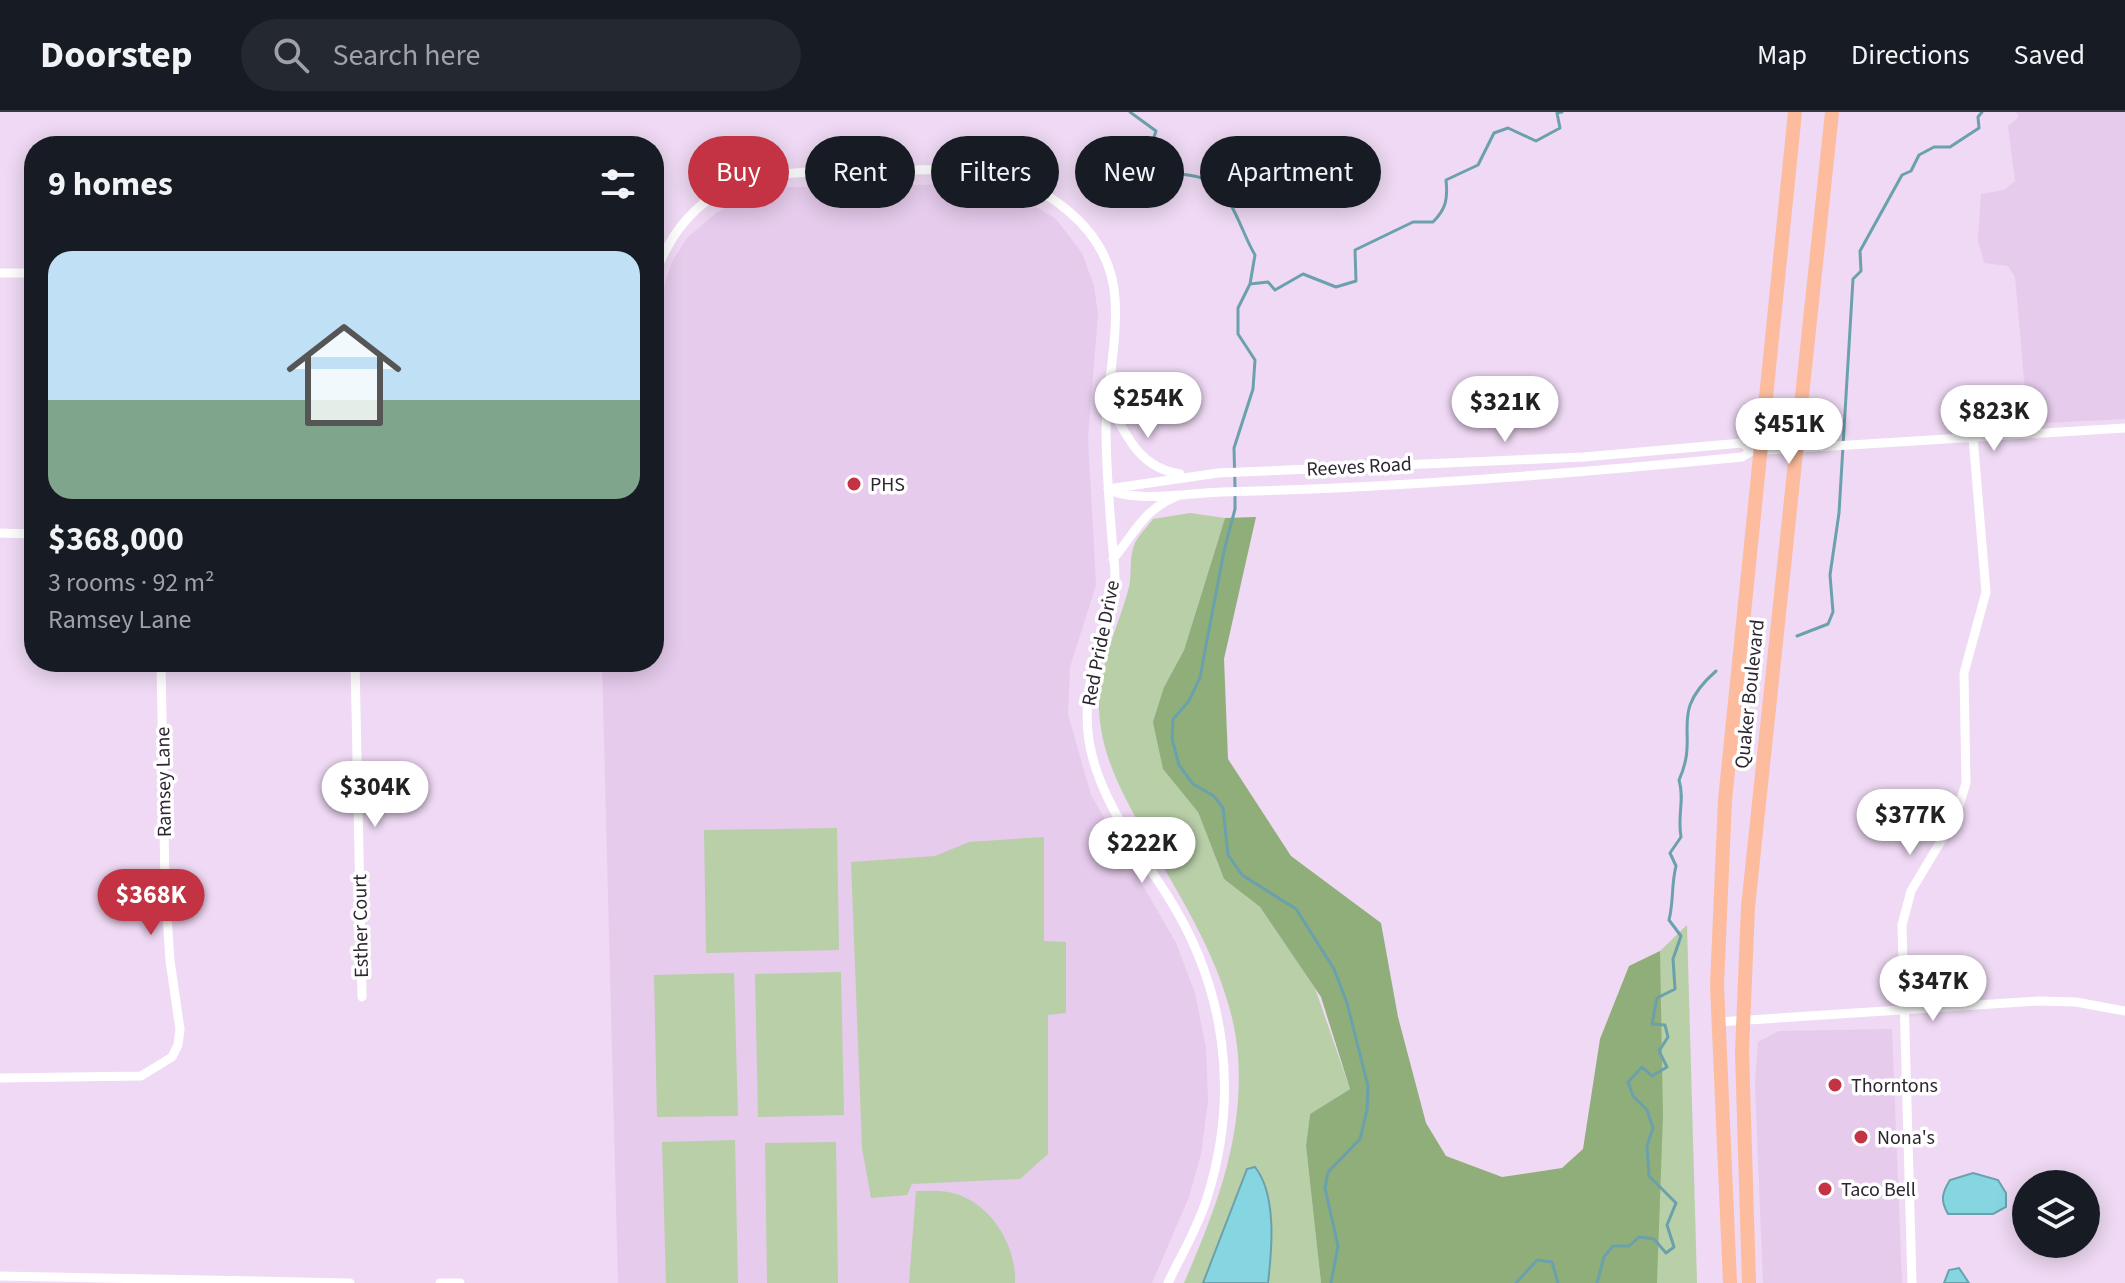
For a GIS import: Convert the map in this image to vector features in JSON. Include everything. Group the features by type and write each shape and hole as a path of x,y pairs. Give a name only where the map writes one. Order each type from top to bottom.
{"main road":[{"name":"Quaker Boulevard","path":"1730,1283 1718,1022 1725,800 1755,451 1795,112"},
{"name":"Quaker Boulevard","path":"1749,1283 1743,1021 1754,833 1832,112"}],"street":[{"path":"664,256 682,221 709,197 741,181 793,171 975,169 1028,183 1060,204 1085,227 1107,261 1115,295 1116,330 1108,403 1108,489"},
{"path":"0,273 24,273"},
{"path":"1108,403 1129,441 1143,458 1166,472 1192,476"},
{"name":"Reeves Road","path":"1108,489 1120,496 1180,495 1574,473 1742,457 1755,451 2125,428"},
{"path":"1912,1283 1902,937 1907,901 1916,880 1956,816 1966,783 1964,673 1986,592 1973,437"},
{"name":"Reeves Road","path":"1108,489 1242,471 1584,457 1742,443 1755,451"},
{"name":"Red Pride Drive","path":"1108,489 1115,586 1096,646 1089,688 1086,711 1089,743 1095,765 1126,829 1199,951 1210,979 1224,1057 1226,1087 1215,1169 1202,1212 1168,1283"},
{"path":"1113,559 1151,509 1180,495"},
{"path":"0,533 24,534"},
{"name":"Ramsey Lane","path":"0,1078 141,1076 156,1070 172,1057 178,1045 180,1029 166,899 161,672"},
{"name":"Esther Court","path":"355,672 362,997"},
{"path":"1718,1022 2055,1001 2125,1011"},
{"path":"0,1276 350,1283"},
{"path":"440,1283 460,1283"}],"shaded area":[{"path":"2016,112 2125,112 2125,419 2028,424 2015,277 2008,266 1984,263 1978,240 1981,194 2004,190 2015,181 2008,126 2019,117"},
{"path":"915,185 931,185 931,208 1038,208 1056,219 1082,253 1094,286 1098,314 1088,438 1096,585 1070,667 1068,714 1091,795 1176,943 1195,993 1206,1048 1208,1101 1201,1154 1189,1197 1152,1283 618,1283 602,672 664,672 664,290 673,260 687,238 725,208 789,208 789,187 805,187 805,208 915,208"},
{"path":"1892,1029 1902,1283 1763,1283 1755,1084 1758,1042 1779,1031"}],"green space":[{"path":"1190,513 1225,518 1184,650 1164,687 1198,812 1224,879 1260,907 1315,988 1350,1089 1310,1114 1306,1146 1321,1283 1268,1283 1267,1197 1217,1248 1203,1283 1184,1283 1217,1200 1232,1144 1239,1086 1234,1025 1226,996 1203,940 1114,773 1104,742 1099,709 1102,679 1129,585 1135,543 1153,519"},
{"path":"1256,517 1224,659 1228,759 1291,856 1381,923 1398,1017 1426,1123 1446,1156 1502,1177 1562,1168 1583,1149 1600,1039 1629,966 1660,951 1663,1115 1657,1283 1321,1283 1306,1146 1310,1114 1350,1089 1321,997 1260,907 1224,879 1198,812 1163,769 1153,722 1164,687 1184,650 1225,518"},
{"path":"837,828 839,950 706,953 704,830"},
{"path":"1044,837 1044,941 1066,942 1066,1013 1048,1015 1048,1154 1020,1179 912,1184 907,1195 871,1198 862,1148 851,862 935,856 969,842"},
{"path":"1687,925 1697,1283 1657,1283 1660,951"},
{"path":"841,972 844,1115 758,1117 755,974"},
{"path":"734,973 738,1116 657,1117 654,975"},
{"path":"735,1140 738,1283 666,1283 662,1142"},
{"path":"836,1142 838,1283 767,1283 765,1143"},
{"path":"916,1191 944,1191 963,1196 988,1214 998,1226 1011,1254 1015,1283 909,1283"}],"water":[{"path":"1255,1167 1267,1192 1270,1207 1268,1283 1203,1283 1247,1169"},
{"path":"1973,1173 1998,1180 2006,1193 2006,1207 1993,1214 1948,1214 1943,1197 1950,1180"},
{"path":"1959,1268 1969,1283 1944,1283 1949,1270"}],"waterway":[{"path":"1130,112 1156,131 1148,155 1163,172 1202,178 1224,195 1255,255 1250,284 1238,308 1238,334 1255,360 1253,389 1234,448 1235,488"},
{"path":"1250,284 1268,282 1275,290 1303,274 1336,287 1356,281 1355,250 1413,222 1433,222 1445,203 1446,180 1478,165 1494,133 1508,128 1536,141 1560,128 1557,113 1562,112"},
{"path":"1797,636 1828,624 1833,612 1830,575 1839,513 1853,279 1861,271 1860,251 1902,175 1911,171 1919,155 1934,147 1950,147 1979,128 1978,117 1982,112"},
{"path":"1235,495 1235,509 1200,677 1189,701 1173,719 1172,739 1179,765 1193,784 1214,796 1223,808 1228,855 1242,875 1296,909 1334,969 1347,1003 1368,1086 1367,1110 1360,1139 1328,1172 1325,1188 1338,1246 1331,1283"},
{"path":"1597,1283 1604,1257 1613,1246 1629,1246 1639,1237 1654,1239 1666,1253 1674,1247 1667,1225 1676,1203 1649,1176 1647,1146 1653,1128 1647,1110 1633,1096 1628,1082 1642,1067 1652,1076 1667,1067 1659,1051 1668,1037 1665,1025 1652,1024 1657,998 1675,989 1673,959 1681,936 1669,920 1676,866 1670,853 1681,837 1679,780 1685,763 1688,712 1692,700 1716,671"},
{"path":"1516,1283 1537,1260 1552,1262 1558,1283"}],"place":[{"name":"PHS","path":"854,484"},
{"name":"Thorntons","path":"1835,1085"},
{"name":"Nona's","path":"1861,1137"},
{"name":"Taco Bell","path":"1825,1189"}]}
